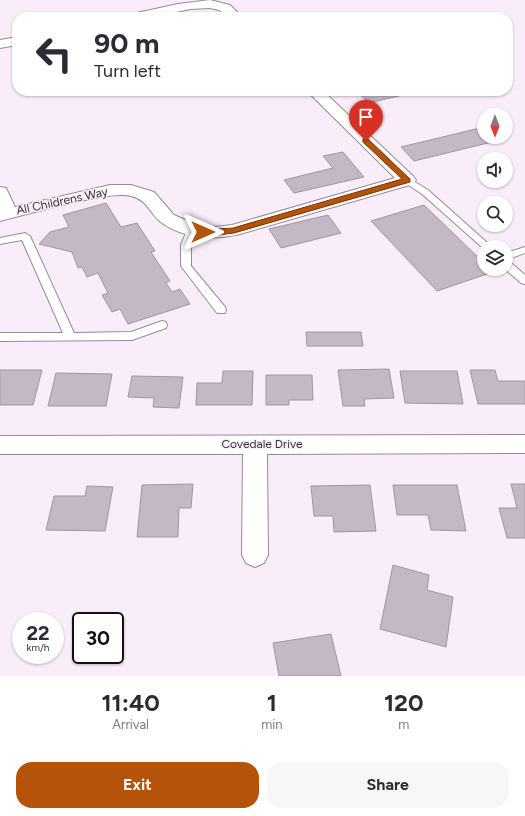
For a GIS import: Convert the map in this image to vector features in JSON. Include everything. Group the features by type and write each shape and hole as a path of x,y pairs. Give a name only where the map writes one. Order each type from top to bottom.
{"street":[{"path":"157,12 198,2 217,4 231,12"},
{"path":"0,44 12,42"},
{"path":"319,96 407,180"},
{"name":"All Childrens Way","path":"4,215 110,190 131,190 148,196 168,219 192,230 214,233 234,230 407,180"},
{"path":"0,192 4,215"},
{"path":"255,444 255,555"},
{"name":"Covedale Drive","path":"0,445 525,444"}],"lane":[{"path":"407,180 425,192 479,240"},
{"path":"192,230 186,245 186,266 221,310"},
{"path":"0,241 25,236 70,336"},
{"path":"513,254 525,250"},
{"path":"513,270 525,281"},
{"path":"0,337 132,336 162,325"}],"building":[{"path":"361,96 398,96 369,103"},
{"path":"477,129 477,144 484,144 414,161 401,147"},
{"path":"343,152 364,177 294,193 284,180 333,168 323,156"},
{"path":"106,203 121,227 137,223 155,251 151,252 170,281 166,283 172,292 180,289 190,304 128,324 120,309 112,312 102,295 108,293 98,273 87,277 82,267 78,268 72,252 39,244 50,232 69,227 63,215"},
{"path":"424,205 477,256 477,276 481,276 437,291 371,221"},
{"path":"328,215 341,233 281,248 269,229"},
{"path":"306,332 361,332 363,346 307,346"},
{"path":"389,369 394,398 364,399 365,406 343,406 338,370"},
{"path":"0,370 42,370 33,405 0,405"},
{"path":"470,370 495,370 498,381 525,381 525,404 478,404"},
{"path":"223,371 253,371 252,405 196,405 197,383 222,383"},
{"path":"400,371 457,371 463,404 405,403"},
{"path":"56,373 112,374 106,406 48,406"},
{"path":"266,375 312,375 313,400 289,400 289,405 266,405"},
{"path":"132,376 183,377 179,408 153,407 154,398 128,397"},
{"path":"193,484 191,508 179,508 178,537 137,537 142,485"},
{"path":"511,484 525,484 525,538 507,538 499,508 517,508"},
{"path":"370,485 376,531 334,532 333,516 314,516 311,486"},
{"path":"393,485 457,485 466,531 431,530 428,515 397,515"},
{"path":"87,486 113,487 105,531 46,530 54,496 85,496"},
{"path":"393,565 429,575 427,590 453,597 446,647 380,629"},
{"path":"331,634 341,676 279,676 273,643"}],"route":[{"path":"203,232 214,233 234,230 407,180 366,141"}]}
